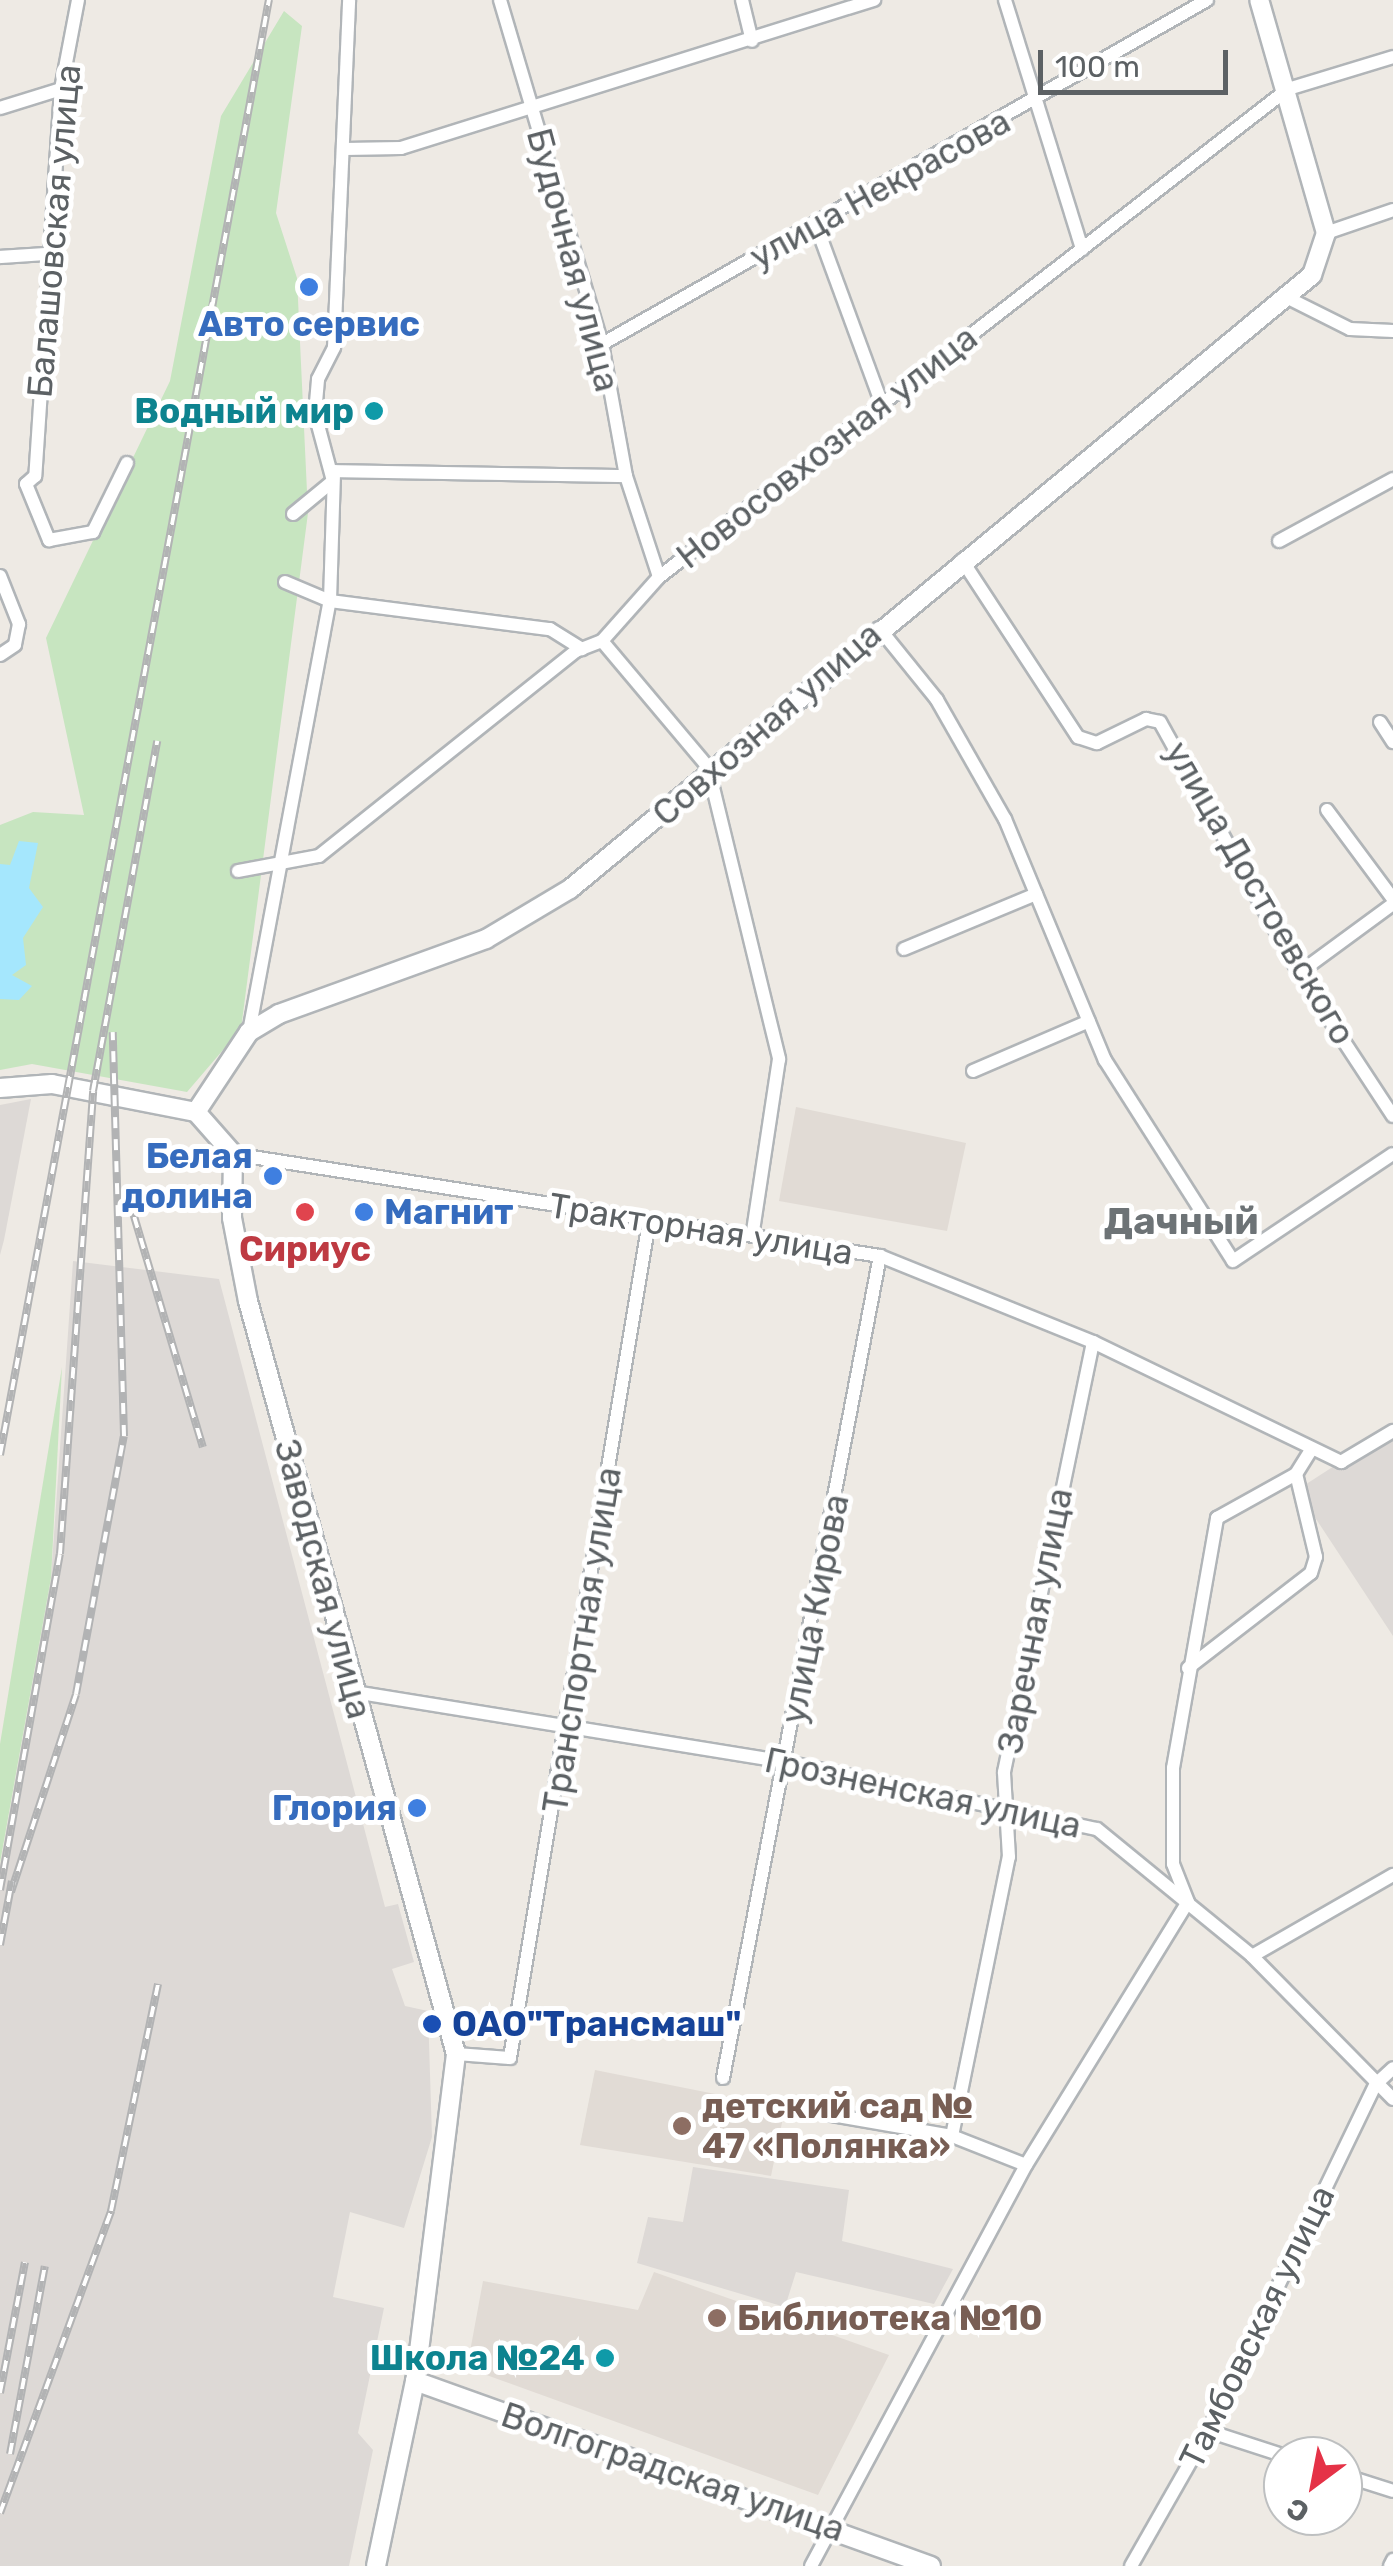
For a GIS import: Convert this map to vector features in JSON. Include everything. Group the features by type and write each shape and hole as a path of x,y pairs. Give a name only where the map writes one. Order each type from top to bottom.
{"street":[{"name":"Балашовская улица","path":"78,0 61,89 35,464 26,484 54,543 94,532 127,463"},
{"path":"196,1112 249,1032 284,869 330,601 334,471 315,414 318,379 334,347 349,0"},
{"name":"Будочная улица","path":"500,0 602,344 626,476 660,578"},
{"path":"742,0 752,41"},
{"path":"345,149 401,148 874,0"},
{"path":"1005,0 1032,104 1082,249"},
{"name":"улица Некрасова","path":"602,344 1032,104 1206,0"},
{"path":"1259,0 1288,89 1326,233 1393,210"},
{"name":"Новосовхозная улица","path":"284,869 319,856 582,649 602,641 660,578 1288,89 1393,57"},
{"path":"0,108 61,89"},
{"path":"816,225 882,404"},
{"name":"Совхозная улица","path":"249,1032 527,920 708,767 1288,298 1312,275 1326,233"},
{"path":"0,256 47,254"},
{"path":"1288,298 1350,329 1393,331"},
{"path":"334,471 626,476"},
{"path":"294,514 328,490 334,471"},
{"path":"1279,541 1393,480"},
{"name":"улица Достоевского","path":"962,560 1078,737 1097,743 1146,719 1160,722 1299,973 1393,1116"},
{"path":"0,576 20,624 0,655"},
{"path":"285,582 330,601 550,628 582,649"},
{"path":"879,628 937,700 1036,894 1089,1020 1157,1148 1233,1260 1393,1154"},
{"path":"602,641 708,767 779,1059 753,1231"},
{"path":"1380,722 1393,742"},
{"path":"1299,973 1393,902 1327,810"},
{"path":"238,871 284,869"},
{"path":"904,949 1036,894"},
{"path":"974,1071 1089,1020"},
{"path":"0,1088 52,1084 196,1112 233,1154"},
{"name":"Тракторная улица","path":"233,1154 649,1221 753,1231 880,1256 1093,1342 1310,1452 1340,1462 1393,1430"},
{"name":"Заводская улица","path":"233,1154 244,1283 456,2054"},
{"name":"Транспортная улица","path":"456,2054 510,2058 569,1724 649,1221"},
{"name":"улица Кирова","path":"723,2078 880,1256"},
{"name":"Заречная улица","path":"952,2136 1009,1857 1004,1808 1008,1754 1093,1342"},
{"path":"811,2566 1026,2165 1188,1902 1173,1864 1172,1816 1188,1668 1217,1518 1296,1474 1310,1452"},
{"path":"1188,1668 1311,1573 1316,1556 1296,1474"},
{"name":"Грозненская улица","path":"354,1692 786,1762 1097,1829 1252,1956 1393,2099"},
{"path":"1252,1956 1393,1875"},
{"path":"376,2566 414,2381 456,2054"},
{"path":"1376,2084 1393,2068"},
{"name":"Тамбовская улица","path":"1132,2566 1208,2431 1376,2084"},
{"path":"803,2110 952,2136 1026,2165"},
{"name":"Волгоградская улица","path":"414,2381 833,2527 931,2566"},
{"path":"1208,2431 1263,2449"},
{"path":"1363,2481 1393,2491"}],"shaded area":[{"path":"31,1099 4,1240 0,1255 0,1105"},
{"path":"796,1107 966,1143 947,1231 779,1201"},
{"path":"73,1261 219,1279 385,1907 398,1904 414,1962 392,1969 405,2006 428,2011 432,2137 404,2228 350,2212 333,2297 384,2308 358,2433 373,2450 349,2566 0,2566 0,1866 51,1578"},
{"path":"1393,1428 1393,1636 1297,1490"},
{"name":"детский сад № 47 «Полянка»","path":"595,2070 785,2108 771,2176 580,2145"},
{"path":"693,2167 849,2190 842,2241 953,2269 934,2304 796,2272 785,2307 637,2263 648,2217 683,2222"},
{"path":"654,2272 889,2355 818,2495 467,2368 483,2281 638,2310"}],"green space":[{"path":"284,11 302,26 276,213 297,278 308,513 241,1029 187,1092 32,1064 0,1070 0,825 33,812 84,815 46,638 170,381 221,116"},
{"path":"62,1367 51,1578 0,1863 0,1744"}],"water":[{"path":"19,841 38,843 29,888 43,907 23,938 26,965 12,975 32,986 19,1000 0,999 0,864 10,865"}],"railway":[{"path":"0,1455 269,0"},
{"path":"0,1890 60,1554 93,1091 157,741"},
{"path":"11,1892 76,1694 124,1436 113,1032"},
{"path":"128,1196 203,1447"},
{"path":"0,1945 12,1881"},
{"path":"0,2513 111,2211 158,1984"},
{"path":"0,2393 25,2262"},
{"path":"10,2454 45,2266"}],"place":[{"name":"Авто сервис","path":"309,287"},
{"name":"Водный мир","path":"374,411"},
{"name":"Белая долина","path":"273,1176"},
{"name":"Сириус","path":"305,1212"},
{"name":"Магнит","path":"364,1212"},
{"name":"Глория","path":"417,1808"},
{"name":"ОАО\"Трансмаш\"","path":"432,2024"},
{"name":"детский сад № 47 «Полянка»","path":"682,2126"},
{"name":"Библиотека №10","path":"717,2318"},
{"name":"Школа №24","path":"605,2358"}],"district":[{"name":"Дачный","path":"1181,1222"}]}
